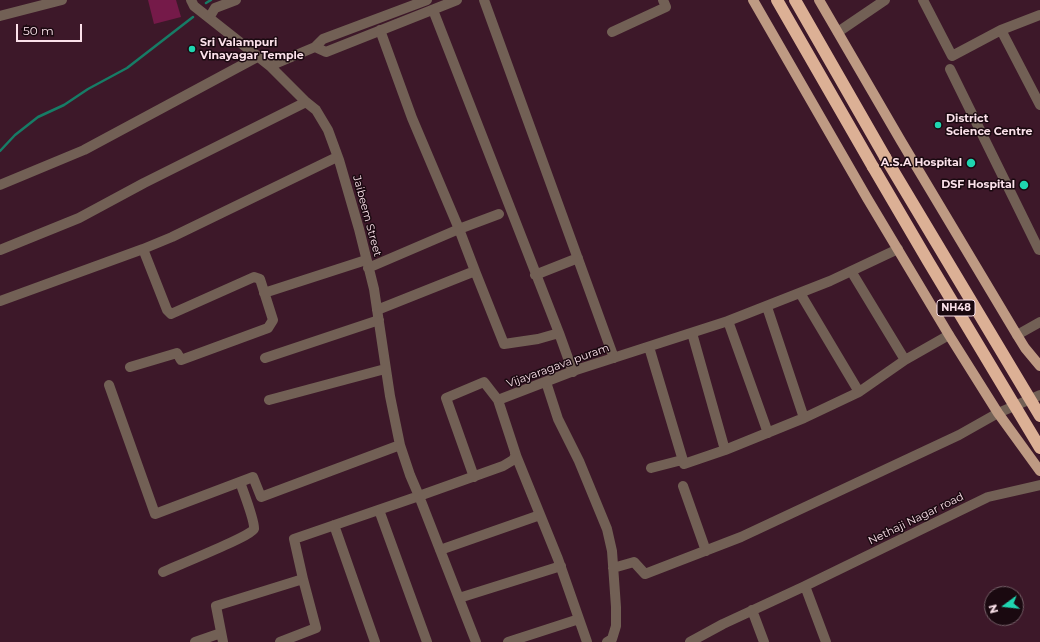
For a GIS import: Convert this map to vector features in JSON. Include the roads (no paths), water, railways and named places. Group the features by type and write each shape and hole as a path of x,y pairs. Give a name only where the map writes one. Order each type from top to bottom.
{"highway":[{"name":"NH48","path":"777,0 932,268 1040,448"},
{"name":"NH48","path":"795,0 885,157 1040,416"}],"main road":[{"path":"753,0 863,191 949,335 998,413 1040,472"},
{"path":"820,0 901,141 1017,335 1025,348 1040,366"}],"street":[{"path":"0,16 62,0"},
{"path":"206,16 215,8 236,0"},
{"path":"315,48 326,52 457,0"},
{"path":"484,0 614,358"},
{"path":"612,32 666,7 663,0"},
{"path":"838,32 885,0"},
{"path":"923,0 952,56 1001,30 1040,15"},
{"path":"270,66 315,48 323,39 424,1"},
{"name":"Jaibeem Street","path":"192,3 206,16 270,66 316,110 328,130 367,264 378,315 385,369 400,445 419,496"},
{"path":"433,10 535,275 559,333 572,372"},
{"path":"380,30 412,118 459,229 504,344 538,339 559,333"},
{"path":"1001,30 1040,105"},
{"path":"0,185 84,150 259,56"},
{"path":"950,69 1038,250 1040,250"},
{"path":"0,250 79,218 144,183 306,102"},
{"path":"0,301 172,237 337,157"},
{"path":"264,293 367,264 499,214"},
{"path":"130,367 177,353 182,360 268,328 273,320 260,279 254,277 171,314 167,310 143,249"},
{"name":"Vijayaragava puram","path":"587,642 561,566 515,453 498,400 572,372 767,307 898,249"},
{"path":"535,275 578,258"},
{"path":"265,358 378,315 475,271"},
{"path":"851,271 905,360"},
{"path":"800,293 859,392"},
{"path":"767,307 804,418"},
{"path":"728,321 768,433"},
{"path":"1017,335 1040,322"},
{"path":"692,333 725,450"},
{"path":"649,347 684,464 768,433 859,392 905,360 949,335"},
{"path":"269,400 385,369"},
{"path":"474,477 446,398 484,382 498,400"},
{"path":"546,382 558,419 579,461 607,529 612,551 612,568 616,606 616,626 612,639 607,642"},
{"path":"109,385 155,514 254,477 261,497 400,445"},
{"path":"612,568 634,562 645,574 741,538 945,441 998,413 1040,395"},
{"path":"280,642 316,628 294,539 503,466 513,460 515,453"},
{"path":"651,468 682,460"},
{"path":"163,572 252,532 254,529 253,521 240,482"},
{"name":"Nethaji Nagar road","path":"805,586 988,497 1040,485"},
{"path":"683,486 706,551"},
{"path":"419,496 476,642"},
{"path":"379,510 427,642"},
{"path":"440,550 540,515"},
{"path":"334,525 376,642"},
{"path":"459,598 561,566"},
{"path":"195,642 222,637 216,606 303,579"},
{"path":"696,641 723,624 805,586 826,642"},
{"path":"752,610 764,642"},
{"path":"508,642 579,619"}],"waterway":[{"path":"206,3 211,0"},
{"path":"0,151 15,135 38,117 64,105 88,89 127,68 193,17"}],"place":[{"name":"Sri Valampuri Vinayagar Temple","path":"192,49"},
{"name":"District Science Centre","path":"938,125"},
{"name":"A.S.A Hospital","path":"971,163"},
{"name":"DSF Hospital","path":"1024,185"}]}
